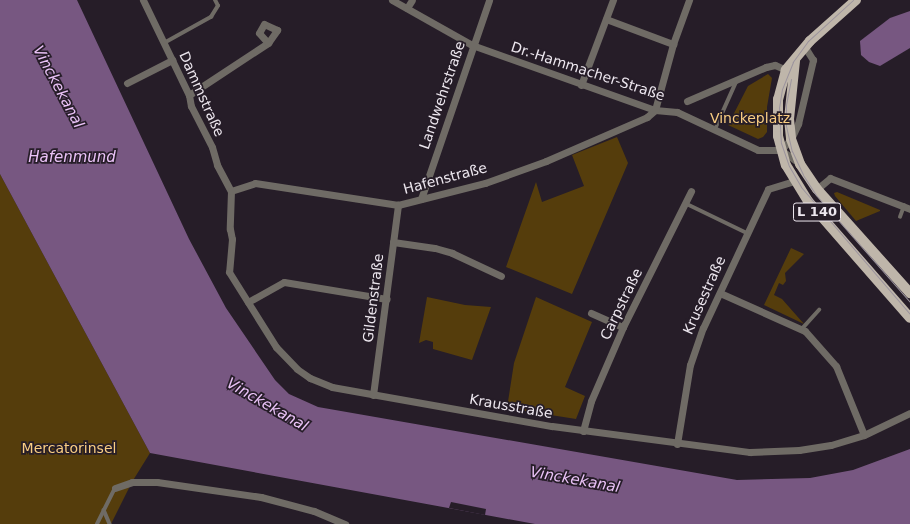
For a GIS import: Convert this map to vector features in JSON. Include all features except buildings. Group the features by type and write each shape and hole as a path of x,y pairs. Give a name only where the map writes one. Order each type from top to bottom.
{"main road":[{"name":"L 140","path":"856,0 821,30 786,70 776,110 781,150 794,180 808,201 910,318"},
{"name":"L 140","path":"795,61 789,106 791,139 800,164 817,189 910,293"}],"street":[{"name":"Dammstraße","path":"143,0 190,95 192,106 212,147 217,165 231,191 231,201"},
{"name":"Dr.-Hammacher-Straße","path":"392,0 472,45 581,85 655,110 677,112 758,150 781,150"},
{"path":"407,8 412,0"},
{"name":"Landwehrstraße","path":"421,199 472,45 489,0"},
{"path":"581,85 612,0"},
{"path":"655,110 673,44 689,0"},
{"path":"606,19 673,44"},
{"path":"190,95 268,42"},
{"path":"800,164 781,150 791,139 798,124 813,60 805,47"},
{"path":"127,83 172,60"},
{"path":"687,101 775,65 786,70"},
{"name":"Hafenstraße","path":"231,191 255,183 398,205 485,183 546,160 647,117 655,110"},
{"path":"817,189 830,178 907,208"},
{"name":"Krusestraße","path":"677,444 690,364 720,293 768,189 794,180"},
{"name":"Carpstraße","path":"583,431 590,401 624,327 691,191"},
{"name":"Krausstraße","path":"231,201 230,229 232,240 229,272 276,347 297,369 310,378 332,387 583,431 750,452 799,450 830,445 864,435 910,413"},
{"name":"Gildenstraße","path":"373,395 387,299 398,205"},
{"path":"393,242 436,248 452,253 501,276"},
{"path":"248,302 284,282 387,299"},
{"path":"720,293 801,330 836,366 864,435"},
{"path":"591,313 624,327"},
{"path":"114,488 132,482 157,482 261,497 314,511 345,524"}],"lane":[{"path":"164,44 212,17 218,6 215,0"},
{"path":"715,130 736,82"},
{"path":"685,203 748,233"},
{"path":"900,217 907,208"},
{"path":"801,330 819,310"},
{"path":"98,524 114,488"},
{"path":"104,510 110,524"}],"green space":[{"name":"Vinckeplatz","path":"768,74 772,78 767,107 767,132 763,137 758,139 728,125 748,86"},
{"path":"617,137 628,163 572,294 506,267 536,182 542,202 584,186 572,155"},
{"name":"Mercatorinsel","path":"0,174 150,453 132,482 111,524 0,524"},
{"path":"837,192 880,211 856,221 835,196 834,193"},
{"path":"791,248 804,254 785,273 786,281 783,285 779,283 774,295 782,299 804,324 764,305"},
{"path":"427,297 465,305 491,307 472,360 433,349 433,342 426,340 419,343"},
{"path":"536,297 592,322 565,387 585,396 576,419 507,408 514,363"}],"water":[{"path":"0,0 77,0 189,239 226,308 275,380 289,394 318,407 737,480 810,478 853,470 910,449 910,524 535,524 150,453 0,174"},
{"path":"910,11 910,48 880,66 869,62 861,55 860,41 890,18"}],"pier":[{"path":"451,502 486,509 485,515 449,508"}],"tram line":[{"path":"853,0 808,41 793,62 782,89 779,107 781,143 789,166 801,187 910,314"},
{"path":"791,79 786,104 786,126 792,151 803,175 816,195 910,302"}],"water label":[{"name":"Vinckekanal","path":"58,87"},
{"name":"Hafenmund","path":"72,158"},
{"name":"Vinckekanal","path":"267,405"},
{"name":"Vinckekanal","path":"575,480"}]}
